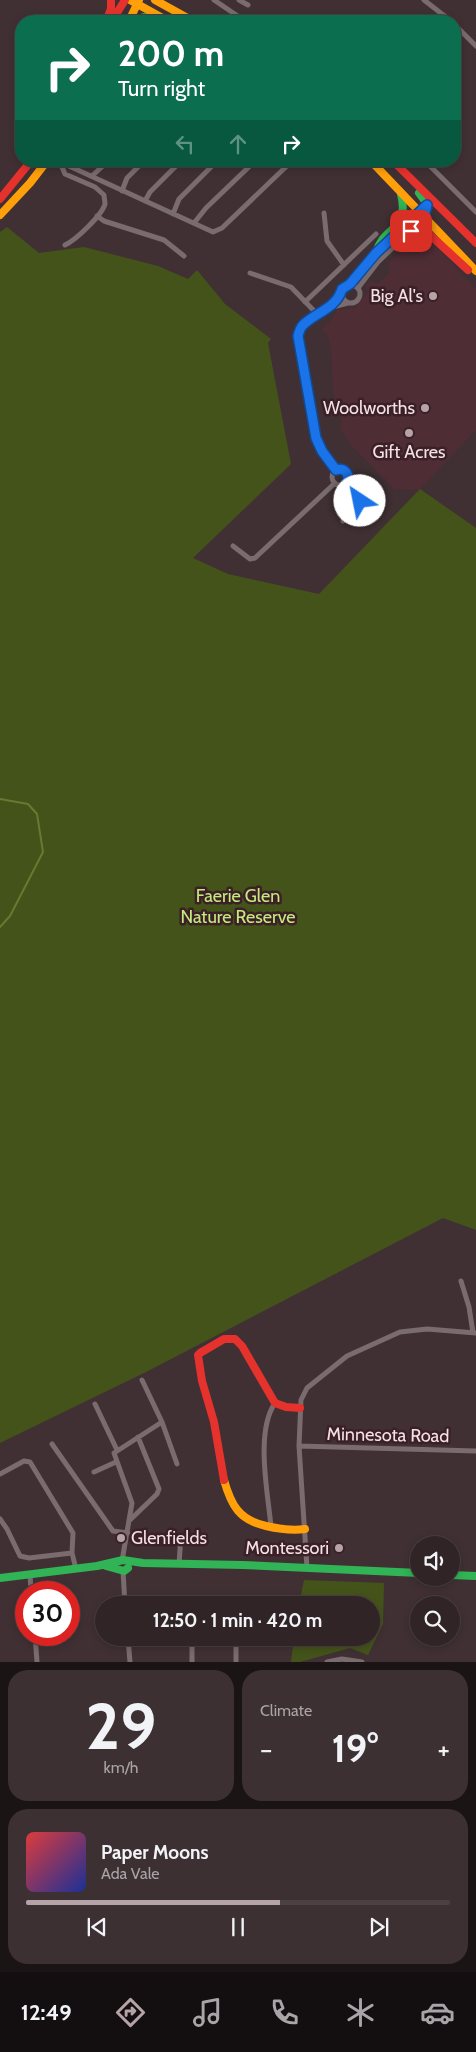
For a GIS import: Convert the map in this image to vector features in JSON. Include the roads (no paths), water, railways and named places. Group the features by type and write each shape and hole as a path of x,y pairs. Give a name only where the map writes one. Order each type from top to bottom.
{"main road":[{"path":"108,15 111,0"},
{"path":"115,15 124,0"},
{"path":"155,0 182,15"},
{"path":"131,15 136,2 158,15"},
{"path":"0,199 26,167"},
{"path":"0,215 42,167"},
{"path":"376,167 476,271"},
{"path":"393,167 425,199 427,205 422,214"},
{"path":"399,167 476,243"},
{"path":"376,253 379,244 402,219 405,206 400,193"},
{"path":"427,205 436,204 448,215"},
{"path":"403,239 420,233 429,234 476,276"},
{"path":"300,1408 286,1407 275,1403 242,1346 235,1339 228,1338 203,1350 198,1355 205,1393 219,1448 225,1489 234,1505 246,1518 271,1527 294,1531 305,1529"},
{"path":"0,1578 76,1568 143,1563 410,1573"},
{"path":"460,1575 476,1576"}],"street":[{"path":"214,0 237,15"},
{"path":"240,0 248,5"},
{"path":"424,0 443,15"},
{"path":"461,31 476,46"},
{"path":"62,167 65,174 95,187 104,196 105,204 97,216 75,238 65,245"},
{"path":"75,167 122,191 213,232 217,232 286,167"},
{"path":"92,176 102,167"},
{"path":"122,191 127,178 138,167"},
{"path":"144,201 175,167"},
{"path":"173,214 179,199 211,167"},
{"path":"194,223 206,208 249,167"},
{"path":"431,167 476,212"},
{"path":"324,213 326,241 344,264"},
{"path":"358,288 378,262 403,239 422,214"},
{"path":"336,470 322,451 316,438 298,343 301,326 319,316 341,296 342,289 350,284 376,253 422,214"},
{"path":"97,216 104,221 164,240 184,256"},
{"path":"306,302 376,234"},
{"path":"250,273 288,285 319,316"},
{"path":"328,308 353,303 359,298 358,288 350,284"},
{"path":"341,296 348,303"},
{"path":"343,521 360,501 358,494 347,481 346,471 342,469 336,470 332,476 335,483 340,485 347,481"},
{"path":"233,546 250,559 255,558 335,483"},
{"path":"307,1568 299,1446 300,1408 305,1392 314,1382 348,1356 400,1332 414,1329 474,1333 461,1281"},
{"path":"142,1380 162,1422 178,1464"},
{"path":"271,1527 265,1453 266,1425 269,1413 275,1403"},
{"path":"95,1404 117,1450"},
{"path":"125,1596 123,1565 130,1520 131,1499 114,1456 117,1450 162,1422"},
{"path":"130,1520 157,1494 159,1489 138,1437"},
{"path":"52,1444 113,1531 128,1533"},
{"name":"Minnesota Road","path":"299,1446 476,1451"},
{"path":"0,1474 26,1461 32,1464 73,1533 72,1553 76,1568"},
{"path":"94,1472 116,1462"},
{"path":"0,1519 7,1528 20,1556 29,1558 72,1553"},
{"path":"179,1564 181,1536"},
{"path":"30,1574 30,1581"},
{"path":"36,1646 37,1662"},
{"path":"129,1646 130,1662"},
{"path":"192,1646 192,1662"},
{"path":"236,1646 236,1662"},
{"path":"327,1662 342,1659 362,1662"}],"waterway":[{"path":"0,799 28,804 37,814 43,852 10,916 0,927"}],"place":[{"name":"Big Al's","path":"433,296"},
{"name":"Woolworths","path":"425,408"},
{"name":"Gift Acres","path":"409,433"},
{"name":"Glenfields","path":"121,1538"},
{"name":"Montessori","path":"339,1548"}],"park label":[{"name":"Faerie Glen Nature Reserve","path":"238,906"}]}
